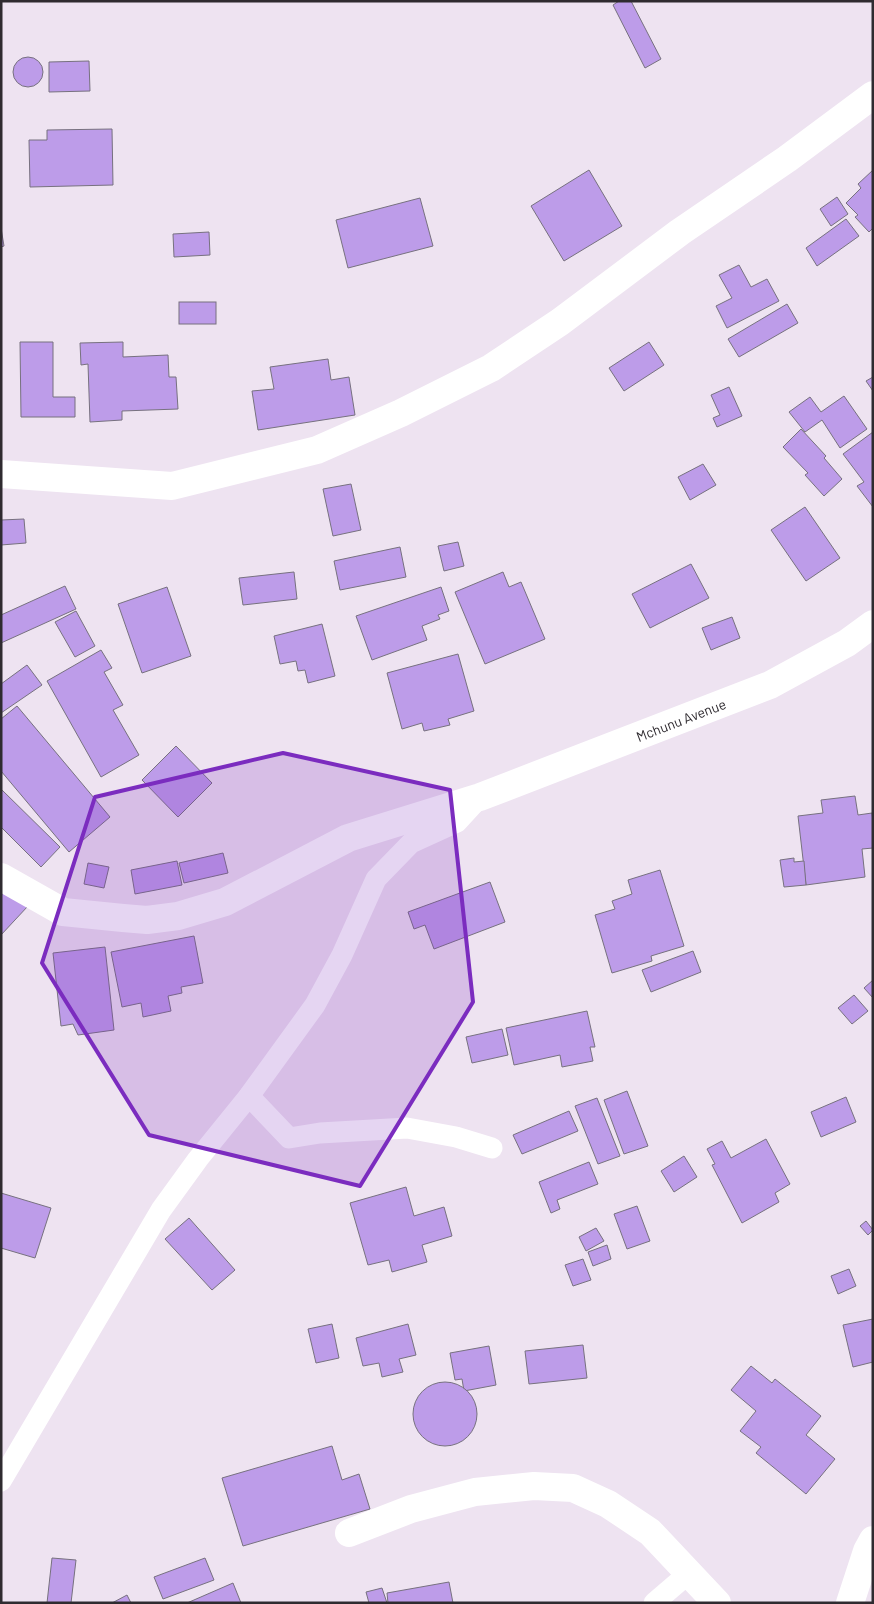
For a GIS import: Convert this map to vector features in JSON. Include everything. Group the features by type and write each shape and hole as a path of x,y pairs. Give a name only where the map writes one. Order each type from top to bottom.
{"street":[{"path":"1,474 172,486 317,450 401,413 491,368 560,322 680,232 787,159 873,95"},
{"name":"Mchunu Avenue","path":"1,877 63,912 147,920 178,916 225,902 348,838 480,798 770,686 847,643 873,624"},
{"path":"349,1534 411,1509 475,1492 534,1486 572,1488 608,1504 650,1532 717,1603"},
{"path":"850,1603 866,1551 873,1540"}],"lane":[{"path":"1,1481 161,1210 198,1159 249,1096 315,1005 342,955 376,879 411,843 458,822 480,798"},
{"path":"249,1096 288,1138 320,1133 407,1128 456,1137 492,1148"},
{"path":"654,1603 689,1573"}],"highlighted area":[{"path":"283,753 450,790 473,1002 360,1186 149,1135 42,963 95,797"}],"building":[{"path":"619,1 631,1 661,59 645,68 613,5"},
{"path":"28,57 39,61 43,72 39,83 28,87 17,83 13,72 17,61"},
{"path":"89,61 90,91 49,92 49,62"},
{"path":"112,129 113,185 30,187 29,140 47,140 47,130"},
{"path":"589,170 622,226 564,261 531,206"},
{"path":"873,170 873,228 869,232 855,217 858,215 846,203 861,188 858,184"},
{"path":"837,197 848,214 831,226 820,209"},
{"path":"420,198 433,246 348,268 336,220"},
{"path":"846,219 859,236 817,266 806,248"},
{"path":"1,228 4,246 1,247"},
{"path":"209,232 210,255 174,257 173,234"},
{"path":"739,265 751,287 767,279 779,301 727,328 716,306 732,298 719,275"},
{"path":"179,302 216,302 216,324 179,324"},
{"path":"787,304 798,323 739,357 728,339"},
{"path":"20,342 53,342 53,397 75,397 75,417 21,417"},
{"path":"123,342 123,357 168,355 169,377 176,377 178,409 122,411 122,420 90,422 88,364 81,365 80,343"},
{"path":"649,342 664,365 624,391 609,368"},
{"path":"328,359 331,380 349,377 355,415 258,430 252,391 274,389 270,367"},
{"path":"873,377 873,391 866,381"},
{"path":"729,387 742,416 717,427 713,418 720,415 711,395"},
{"path":"844,396 867,429 840,448 822,420 805,432 789,412 810,397 821,412"},
{"path":"801,429 826,456 824,458 842,479 824,496 805,475 808,473 783,447"},
{"path":"873,432 873,507 857,486 864,482 843,454"},
{"path":"703,464 716,485 690,500 678,477"},
{"path":"351,484 361,530 333,536 323,489"},
{"path":"805,507 840,558 806,581 771,530"},
{"path":"24,519 26,543 1,545 1,520"},
{"path":"458,542 464,566 444,571 438,546"},
{"path":"400,547 406,577 340,590 334,561"},
{"path":"691,564 709,598 650,628 632,594"},
{"path":"294,572 297,599 243,605 239,578"},
{"path":"503,572 509,587 521,582 545,639 485,664 455,592"},
{"path":"65,586 76,609 1,643 1,615"},
{"path":"167,587 191,656 142,673 118,604"},
{"path":"441,587 449,611 438,615 440,619 422,626 427,640 372,660 356,616"},
{"path":"76,611 95,646 75,657 55,622"},
{"path":"732,617 740,638 711,650 702,628"},
{"path":"322,624 335,676 308,683 305,670 298,671 296,661 280,664 274,636"},
{"path":"101,650 112,668 104,672 123,705 113,710 139,755 101,777 47,681"},
{"path":"458,654 474,711 448,719 450,725 424,731 422,723 402,729 387,673"},
{"path":"27,665 42,685 1,713 1,684"},
{"path":"17,706 110,817 69,852 1,771 1,719"},
{"path":"176,746 212,783 178,817 142,780"},
{"path":"1,789 60,847 41,867 1,827"},
{"path":"855,796 858,815 872,813 873,821 873,848 862,849 865,877 806,885 798,816 823,813 821,800"},
{"path":"223,853 228,873 184,883 179,863"},
{"path":"794,858 794,862 804,861 806,885 784,887 780,860"},
{"path":"177,861 182,885 135,894 131,870"},
{"path":"88,863 109,867 104,888 84,884"},
{"path":"660,870 684,946 651,956 652,961 612,973 595,915 615,909 612,901 632,894 628,880"},
{"path":"490,882 505,922 434,949 425,925 414,929 408,912"},
{"path":"9,888 28,906 1,935 1,895"},
{"path":"194,936 203,983 181,987 182,993 168,996 171,1011 143,1017 141,1003 122,1007 111,952"},
{"path":"105,947 114,1030 78,1035 73,1024 61,1026 53,953"},
{"path":"693,951 701,972 651,992 642,970"},
{"path":"873,980 873,998 864,988"},
{"path":"854,995 868,1011 852,1024 838,1008"},
{"path":"587,1011 595,1047 590,1047 593,1061 562,1067 560,1055 514,1065 506,1028"},
{"path":"502,1029 508,1055 472,1063 466,1037"},
{"path":"627,1091 648,1146 624,1154 604,1100"},
{"path":"846,1097 856,1122 821,1137 811,1112"},
{"path":"597,1098 620,1156 598,1164 575,1106"},
{"path":"569,1111 578,1131 522,1154 513,1135"},
{"path":"766,1139 790,1184 775,1193 779,1202 742,1223 712,1165 715,1164 707,1149 722,1141 731,1158"},
{"path":"684,1156 697,1177 674,1192 661,1171"},
{"path":"589,1162 598,1184 557,1200 560,1209 551,1213 539,1182"},
{"path":"406,1187 414,1216 444,1207 452,1236 422,1245 427,1262 392,1272 389,1260 368,1265 350,1203"},
{"path":"1,1193 51,1208 35,1258 1,1248"},
{"path":"637,1206 650,1241 627,1249 614,1214"},
{"path":"189,1218 235,1270 212,1290 165,1239"},
{"path":"866,1221 873,1230 868,1235 860,1226"},
{"path":"596,1228 604,1241 586,1251 579,1237"},
{"path":"607,1245 611,1259 593,1266 588,1252"},
{"path":"583,1259 591,1280 573,1286 565,1265"},
{"path":"849,1269 856,1286 838,1294 831,1276"},
{"path":"873,1319 873,1362 853,1367 843,1325"},
{"path":"332,1324 339,1358 316,1363 308,1329"},
{"path":"408,1324 416,1355 399,1359 403,1372 382,1377 379,1363 363,1366 356,1338"},
{"path":"583,1345 587,1378 529,1384 525,1351"},
{"path":"489,1346 496,1385 464,1391 462,1379 455,1380 450,1353"},
{"path":"751,1366 772,1383 775,1379 821,1416 806,1435 835,1459 806,1494 756,1453 761,1447 740,1431 756,1411 731,1390"},
{"path":"445,1382 463,1388 471,1396 477,1414 471,1432 463,1440 445,1446 427,1440 419,1432 413,1414 419,1396 427,1388"},
{"path":"332,1446 342,1480 359,1474 370,1509 243,1546 222,1478"},
{"path":"52,1558 76,1560 71,1603 47,1603"},
{"path":"205,1558 214,1580 163,1599 154,1577"},
{"path":"449,1582 453,1603 388,1603 387,1593"},
{"path":"233,1583 241,1603 187,1603"},
{"path":"382,1588 387,1603 369,1603 366,1592"},
{"path":"127,1595 131,1603 112,1603"}]}
